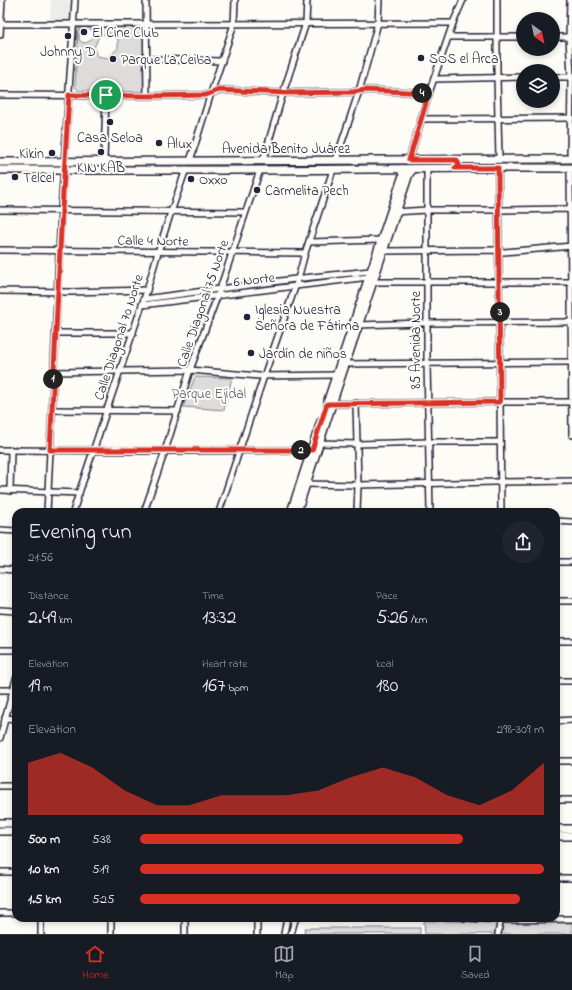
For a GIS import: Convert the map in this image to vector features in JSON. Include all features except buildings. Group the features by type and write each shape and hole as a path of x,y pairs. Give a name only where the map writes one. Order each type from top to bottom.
{"main road":[{"name":"Avenida Benito Juárez","path":"0,162 571,159"},
{"path":"340,160 346,165 342,169"},
{"path":"455,168 459,165 457,160"},
{"path":"476,168 473,163 477,160"},
{"path":"214,169 217,165 215,161"},
{"path":"235,170 233,165 236,161"},
{"path":"358,169 357,164 360,161"},
{"name":"Avenida Benito Juárez","path":"0,170 571,168"},
{"path":"371,277 383,251 403,175 401,169"},
{"path":"298,508 312,450 356,325 381,240 409,174 413,169"},
{"path":"293,508 304,484 319,443 336,375 343,364"},
{"path":"0,823 12,823"},
{"path":"560,829 572,829"},
{"path":"0,831 12,831"},
{"path":"560,836 572,836"}],"street":[{"path":"0,35 2,0"},
{"path":"47,508 62,210 75,0"},
{"path":"146,0 147,96"},
{"path":"190,160 234,24 235,0"},
{"path":"263,161 306,23 307,0"},
{"path":"340,160 378,23 379,0"},
{"path":"409,160 429,93 453,23 463,0"},
{"path":"497,0 497,118 499,159"},
{"path":"570,0 571,159"},
{"path":"0,24 453,23"},
{"path":"449,37 516,37"},
{"path":"560,37 571,37"},
{"path":"147,59 222,61"},
{"path":"434,79 516,77"},
{"path":"560,77 571,77"},
{"path":"0,95 206,95 219,90 283,93 365,90 429,93"},
{"path":"104,161 106,95"},
{"path":"421,119 571,118"},
{"name":"85 Avenida Norte","path":"427,168 427,363 430,508"},
{"path":"498,168 501,508"},
{"path":"571,168 572,435"},
{"path":"220,508 298,279 305,253 333,169"},
{"name":"Calle Diagonal 70 Norte","path":"74,508 186,170"},
{"name":"Calle Diagonal 75 Norte","path":"145,508 178,411 190,370 218,295 260,170"},
{"path":"0,210 245,212"},
{"path":"393,212 427,210 571,210"},
{"path":"309,242 381,240"},
{"path":"383,251 494,250 504,252 571,246"},
{"name":"Calle 4 Norte","path":"0,250 305,253"},
{"path":"143,302 220,289 298,279 371,277 427,282 572,282"},
{"name":"6 Norte","path":"143,302 218,295 371,277"},
{"path":"0,291 58,292 147,290"},
{"path":"356,325 572,322"},
{"path":"56,333 133,333"},
{"path":"343,364 572,362"},
{"path":"54,372 190,370 264,376 336,375"},
{"path":"329,404 572,402"},
{"path":"356,403 357,508"},
{"path":"52,410 178,411"},
{"path":"319,443 357,444 500,442"},
{"path":"0,450 312,450"},
{"path":"10,491 11,450"},
{"path":"304,484 358,485 572,481"},
{"path":"0,490 79,493"},
{"path":"560,521 572,522"},
{"path":"0,530 12,531"},
{"path":"560,562 572,562"},
{"path":"0,569 12,570"},
{"path":"560,601 572,601"},
{"path":"0,610 12,611"},
{"path":"560,641 572,641"},
{"path":"0,650 12,650"},
{"path":"560,681 572,681"},
{"path":"0,690 12,690"},
{"path":"1,735 12,694"},
{"path":"5,718 12,719"},
{"path":"560,721 572,720"},
{"path":"560,761 572,761"},
{"path":"0,786 12,786"},
{"path":"560,800 572,800"},
{"path":"0,872 12,872"},
{"path":"560,878 572,878"},
{"path":"0,913 12,913"},
{"path":"560,919 572,919"},
{"path":"41,922 41,934"},
{"path":"111,922 111,934"},
{"path":"185,922 185,934"},
{"path":"257,922 257,934"},
{"path":"284,934 286,922"},
{"path":"292,932 294,922"},
{"path":"498,934 500,922"}],"shaded area":[{"path":"51,0 71,0 71,21 50,21"},
{"path":"494,174 503,174 503,206 509,206 509,214 503,214 503,278 510,278 510,286 503,286 504,318 511,318 511,326 504,326 504,357 511,358 511,366 503,366 504,398 542,398 542,405 504,406 504,478 541,477 541,485 504,485 504,508 497,508 497,486 489,486 489,478 497,477 497,446 489,446 489,437 496,437 496,405 488,405 488,398 496,397 496,366 488,365 488,358 496,358 496,327 488,326 488,318 495,318 495,286 486,286 486,278 495,278 495,254 392,255 392,247 494,246 494,213 489,213 489,207 495,206"}],"green space":[{"name":"Parque La Ceiba","path":"78,27 144,27 144,92 79,91 75,87","holes":["80,28 88,28 94,31 93,37 86,43 81,42 79,39","109,33 118,39 118,48 108,58 97,56 94,48 99,36"]},
{"path":"477,162 572,162 572,165 476,165 475,164"},
{"path":"214,163 215,166 68,167 70,164"},
{"path":"344,163 345,165 343,166 236,166 237,164"},
{"path":"360,163 457,164 456,166 359,166 358,165"},
{"name":"Parque Ejidal","path":"195,377 232,378 224,410 183,407"},
{"path":"424,922 572,923 572,934 425,934"},
{"path":"305,928 420,928 420,934 304,934"}],"place":[{"name":"El Cine Club","path":"84,32"},
{"name":"Johnny D","path":"68,36"},
{"name":"SOS el Arca","path":"421,58"},
{"name":"Parque La Ceiba","path":"113,59"},
{"name":"Casa Seloa","path":"110,122"},
{"name":"Alux","path":"159,143"},
{"name":"KIN KAB","path":"101,152"},
{"name":"Kikin","path":"52,153"},
{"name":"Telcel","path":"15,177"},
{"name":"Oxxo","path":"191,179"},
{"name":"Carmelita Pech","path":"257,190"},
{"name":"Iglesia Nuestra Señora de Fátima","path":"247,317"},
{"name":"Jardín de niños","path":"251,353"}],"route":[{"path":"219,90 286,93 353,92 365,90 429,93 409,160 457,160 459,165 455,168 498,168 500,402 327,404 312,450 50,450 69,95 106,95 206,95 219,90"}]}
